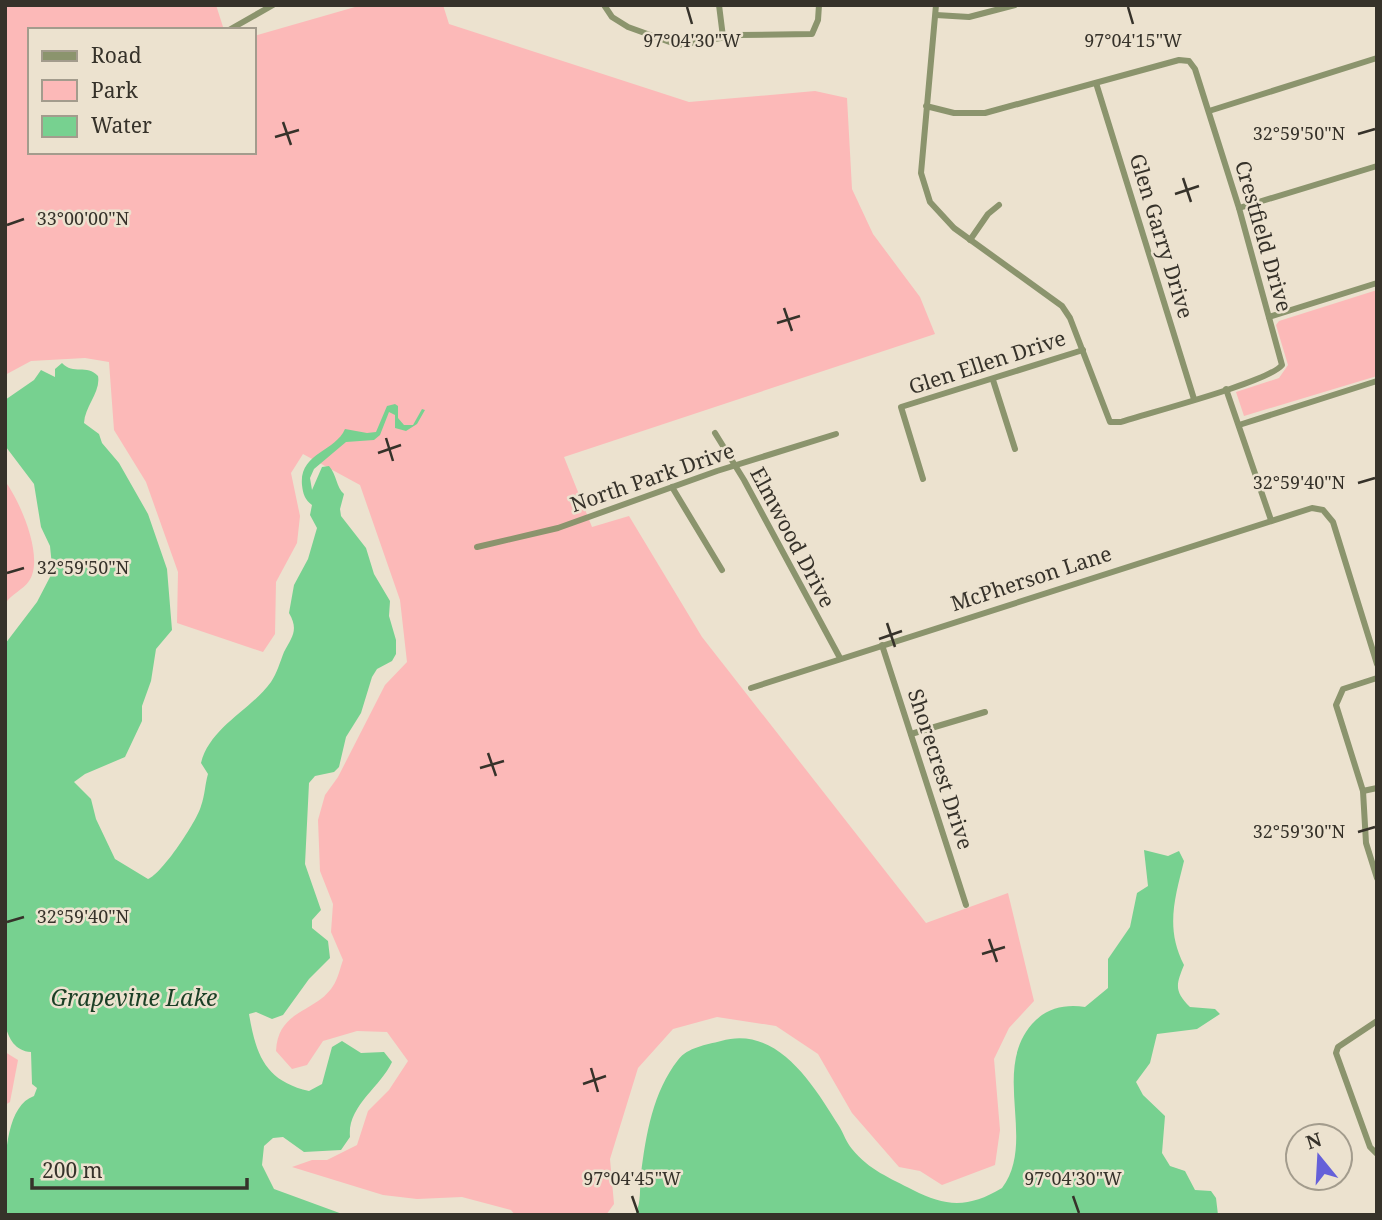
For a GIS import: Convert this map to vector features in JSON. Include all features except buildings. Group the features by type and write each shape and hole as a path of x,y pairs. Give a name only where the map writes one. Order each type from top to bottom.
{"street":[{"path":"233,28 273,5"},
{"path":"604,5 616,20 671,43 699,42 723,37 812,34 816,29 819,5"},
{"path":"719,5 723,37"},
{"path":"936,5 921,173 930,202 939,214 970,240 1062,306 1083,350 1110,422 1121,422 1226,389 1271,520"},
{"path":"936,15 969,17 1015,5"},
{"path":"1209,111 1377,58"},
{"name":"Crestfield Drive","path":"1096,83 1179,60 1189,61 1209,111 1239,208 1282,365 1273,373 1226,389"},
{"path":"926,106 954,113 985,113 1096,83"},
{"name":"Glen Garry Drive","path":"1096,83 1194,399"},
{"path":"1239,208 1377,166"},
{"path":"970,240 988,214 999,205"},
{"path":"1269,317 1377,283"},
{"name":"Glen Ellen Drive","path":"923,479 901,407 1083,350"},
{"path":"993,380 1015,449"},
{"path":"1239,425 1377,381"},
{"name":"Elmwood Drive","path":"715,433 840,658"},
{"name":"North Park Drive","path":"477,547 558,528 672,487 836,434"},
{"path":"672,487 722,570"},
{"name":"McPherson Lane","path":"751,688 1312,508 1324,510 1333,522 1377,664"},
{"name":"Shorecrest Drive","path":"882,645 966,905"},
{"path":"1377,678 1343,689 1336,705 1363,791 1366,843 1377,878"},
{"path":"911,734 985,712"},
{"path":"1363,791 1377,788"},
{"path":"1377,1021 1338,1046 1337,1059 1370,1147 1377,1154"}],"green space":[{"path":"5,5 216,5 223,28 28,28 28,154 256,154 256,35 362,5 443,5 449,24 689,102 815,91 847,98 852,189 873,234 920,297 935,334 564,457 592,527 629,516 702,637 926,923 1008,893 1034,1001 1009,1028 994,1059 1000,1130 995,1165 942,1185 920,1171 899,1167 852,1113 818,1054 776,1026 717,1017 673,1029 638,1068 610,1159 614,1204 606,1215 515,1215 511,1210 462,1197 417,1199 383,1195 292,1167 312,1160 327,1160 357,1145 368,1111 389,1090 408,1061 387,1032 357,1031 323,1041 307,1065 292,1069 276,1051 283,1027 290,1019 326,995 335,983 343,960 331,932 333,904 320,871 318,820 325,795 338,777 385,685 407,662 400,600 360,485 303,454 291,473 300,516 297,543 276,582 275,634 263,652 177,623 178,572 146,482 114,430 109,362 85,358 31,361 5,375"},
{"path":"1377,290 1377,376 1244,416 1236,392 1279,378 1288,365 1276,325 1279,321"},
{"path":"5,481 29,530 34,558 29,581 5,604"},
{"path":"5,1052 18,1060 10,1102 5,1105"}],"water":[{"name":"Grapevine Lake","path":"62,363 66,367 94,372 98,376 97,388 84,423 99,434 102,443 119,463 148,514 167,569 172,630 156,649 151,681 142,706 142,721 125,757 85,774 74,782 91,799 96,819 115,859 148,879 170,858 198,813 208,774 201,763 206,750 222,729 271,682 292,638 294,624 289,613 294,585 308,559 317,528 310,515 312,505 306,499 302,488 306,466 334,443 345,429 376,432 387,406 398,406 398,418 404,425 413,425 422,409 425,410 417,424 406,431 395,428 395,415 389,412 380,435 374,440 346,442 314,469 310,478 312,490 322,467 329,466 334,473 344,494 341,516 366,548 374,574 390,601 389,616 396,640 396,654 392,661 377,669 372,677 361,713 346,737 339,767 334,772 315,776 309,783 305,864 321,910 312,920 312,928 328,941 330,958 309,979 283,1015 272,1019 256,1012 249,1014 255,1042 266,1064 282,1081 294,1087 309,1091 322,1084 332,1047 342,1041 361,1053 384,1052 392,1062 359,1107 350,1126 350,1137 341,1150 304,1152 283,1137 273,1138 264,1146 262,1165 274,1189 345,1215 5,1215 5,1166 10,1130 15,1115 23,1103 34,1096 37,1088 32,1084 31,1052 14,1043 5,1025 5,644 37,602 50,577 52,566 50,546 41,527 34,484 6,447 5,400 34,380 41,370 55,377 55,369"},
{"path":"1144,850 1168,856 1179,851 1184,861 1173,926 1184,965 1178,988 1190,1007 1215,1009 1220,1014 1197,1029 1157,1034 1150,1063 1136,1082 1143,1095 1165,1116 1162,1153 1170,1166 1185,1171 1195,1190 1211,1191 1216,1198 1218,1215 635,1215 648,1129 669,1072 682,1056 692,1049 741,1038 760,1042 777,1050 792,1062 818,1093 848,1144 865,1163 880,1173 925,1196 947,1202 968,1202 1002,1188 1012,1170 1016,1150 1014,1084 1020,1043 1032,1024 1043,1014 1063,1007 1085,1007 1108,988 1108,959 1130,927 1137,893 1148,886"}]}
